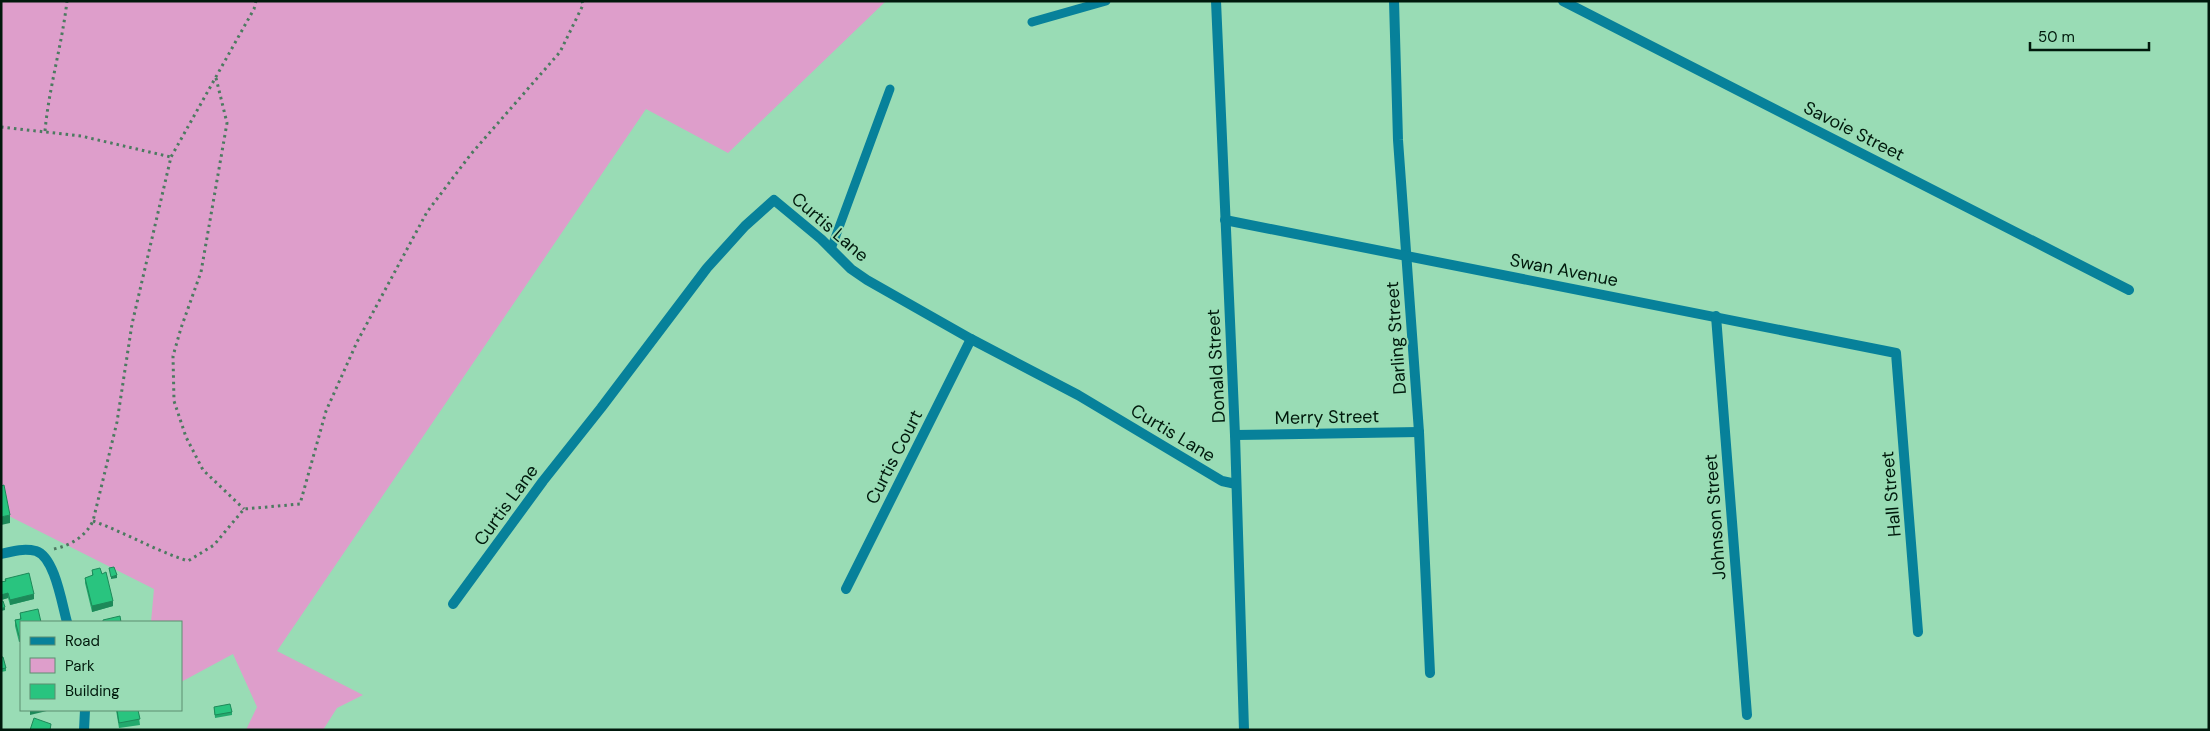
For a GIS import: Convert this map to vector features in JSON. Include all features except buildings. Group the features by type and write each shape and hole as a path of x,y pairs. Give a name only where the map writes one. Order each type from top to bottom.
{"street":[{"name":"Donald Street","path":"1216,1 1235,435 1244,730"},
{"name":"Darling Street","path":"1394,1 1398,140 1419,432 1430,673"},
{"name":"Savoie Street","path":"1563,1 2129,290"},
{"name":"Curtis Lane","path":"453,604 542,482 601,408 656,332 707,268 745,226 774,200 831,249 851,269 867,280 971,339 1078,394 1222,481 1236,484"},
{"name":"Swan Avenue","path":"1225,220 1896,353"},
{"name":"Johnson Street","path":"1716,316 1747,715"},
{"name":"Curtis Court","path":"846,589 971,339"},
{"name":"Hall Street","path":"1896,353 1918,632"},
{"name":"Merry Street","path":"1235,435 1419,432"},
{"path":"1,554 20,549 38,552 50,564 67,621"},
{"path":"84,730 85,711"}],"lane":[{"path":"1032,22 1106,1"},
{"path":"831,249 890,89"}],"path":[{"path":"45,131 47,104 63,33 67,1"},
{"path":"38,552 68,546 88,531 93,521 116,422 132,324 171,157 254,9 256,1"},
{"path":"93,521 122,531 156,550 188,561 214,545 244,509 300,504 326,411 357,342 427,212 472,154 560,52 583,5 582,1"},
{"path":"216,78 227,122 201,272 181,328 174,356 174,401 186,436 203,470 244,509"},
{"path":"1,127 81,136 171,157"}],"green space":[{"path":"1,1 886,1 728,153 646,109 277,651 363,695 337,708 323,730 246,730 257,707 233,654 182,681 182,621 151,621 154,589 1,512"}]}
